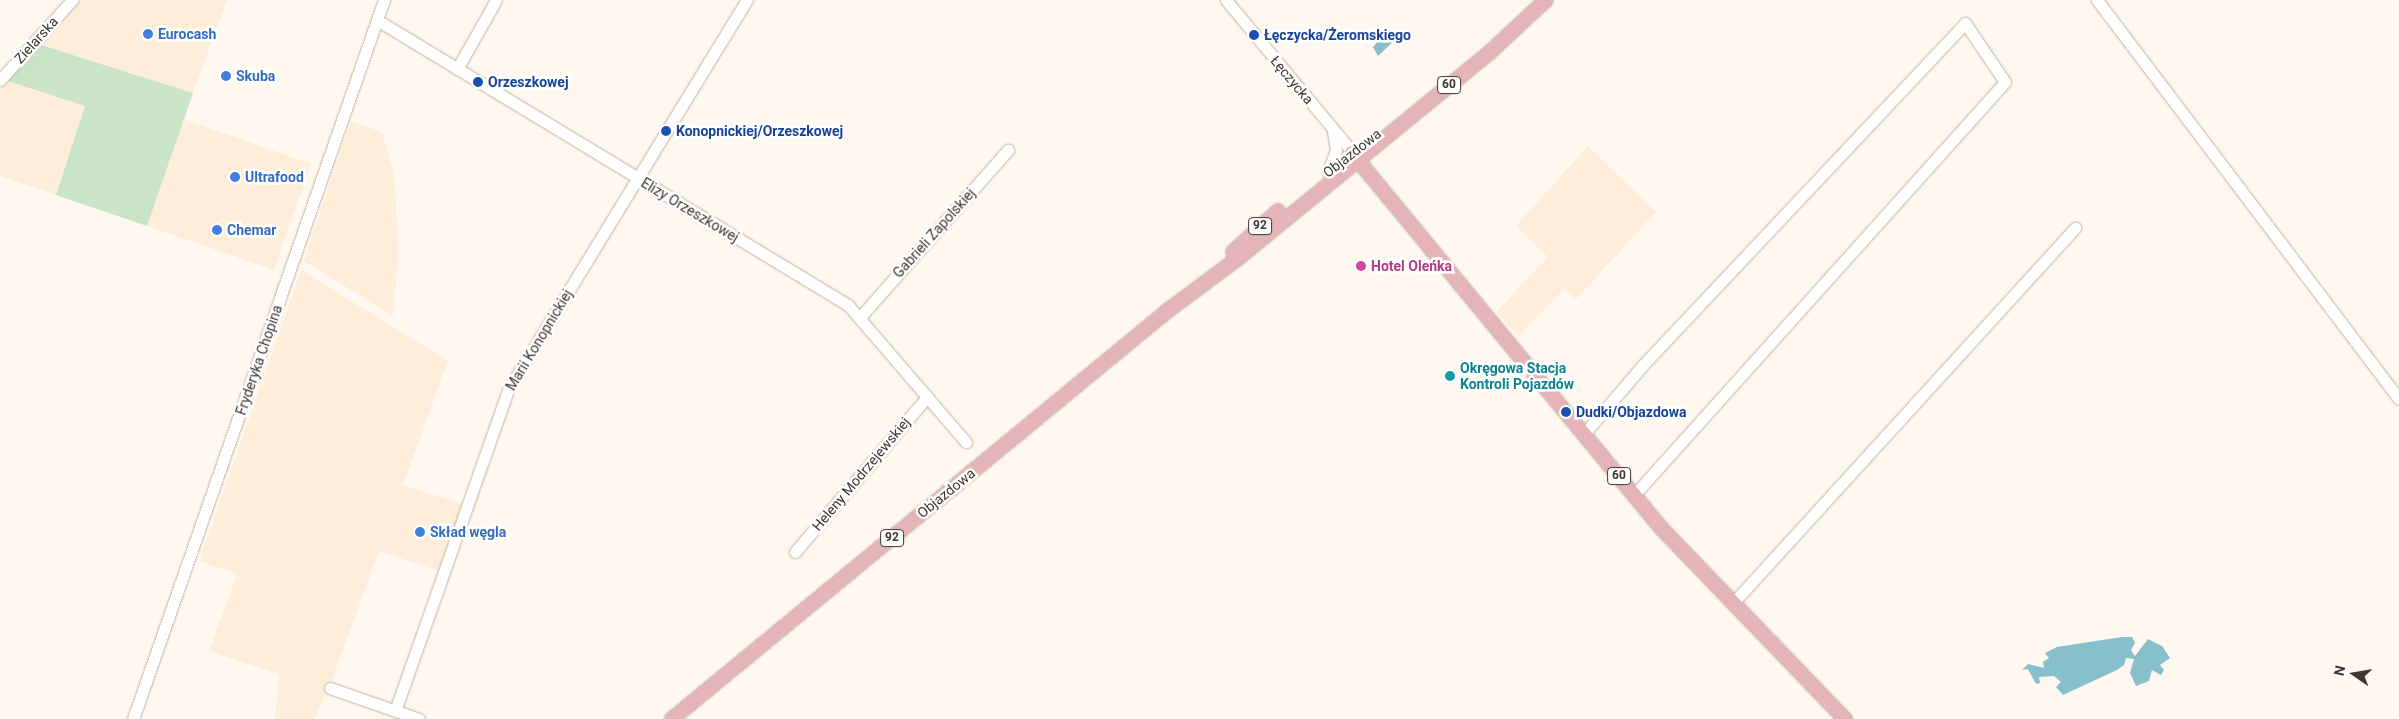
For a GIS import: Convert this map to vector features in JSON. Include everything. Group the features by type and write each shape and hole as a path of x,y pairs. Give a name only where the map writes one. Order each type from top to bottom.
{"main road":[{"name":"Objazdowa","path":"1174,306 1214,278 1502,32 1542,4"},
{"name":"Objazdowa","path":"672,719 1174,306 1260,226 1328,172 1355,156"},
{"name":"60","path":"1355,156 1634,495 1733,603 1845,719"}],"street":[{"name":"Zielarska","path":"0,80 72,0"},
{"name":"Fryderyka Chopina","path":"133,719 384,0"},
{"path":"457,69 496,0"},
{"name":"Marii Konopnickiej","path":"395,711 508,388 747,0"},
{"name":"Łęczycka","path":"1226,0 1355,156"},
{"path":"2097,0 2399,399"},
{"name":"Elizy Orzeszkowej","path":"377,20 848,305 861,316 966,442"},
{"path":"1584,434 1642,366 1965,23 2005,82 1634,495"},
{"path":"1328,172 1336,150 1333,128"},
{"name":"Gabrieli Zapolskiej","path":"861,316 1008,150"},
{"path":"1733,603 2075,228"},
{"name":"Heleny Modrzejewskiej","path":"795,552 927,396"},
{"path":"330,688 419,719"}],"shaded area":[{"path":"81,0 227,0 193,93 41,45"},
{"path":"8,81 85,106 56,195 0,176 0,89"},
{"name":"Ultrafood","path":"184,119 311,164 274,270 147,226"},
{"path":"351,121 382,132 395,177 398,258 393,316 304,261"},
{"path":"1588,146 1656,212 1576,299 1564,289 1519,336 1496,312 1548,257 1516,226"},
{"path":"301,270 448,361 403,485 463,504 439,571 379,551 332,680 314,719 275,719 279,674 209,651 237,574 199,561"}],"green space":[{"path":"41,45 193,93 147,226 56,195 85,106 8,81"}],"water":[{"path":"1388,30 1398,37 1378,56 1373,47"},
{"path":"2132,637 2135,643 2131,650 2135,656 2148,639 2162,646 2170,658 2160,665 2164,670 2161,675 2152,670 2149,681 2136,686 2130,673 2134,659 2126,658 2124,665 2117,670 2063,695 2056,687 2061,682 2054,676 2039,677 2040,683 2036,684 2028,669 2022,670 2028,664 2044,668 2043,662 2049,658 2045,653 2057,647"}],"place":[{"name":"Eurocash","path":"148,34"},
{"name":"Łęczycka/Żeromskiego","path":"1254,35"},
{"name":"Skuba","path":"226,76"},
{"name":"Orzeszkowej","path":"478,82"},
{"name":"Konopnickiej/Orzeszkowej","path":"666,131"},
{"name":"Ultrafood","path":"235,177"},
{"name":"Chemar","path":"217,230"},
{"name":"Hotel Oleńka","path":"1361,266"},
{"name":"Okręgowa Stacja Kontroli Pojazdów","path":"1450,376"},
{"name":"Dudki/Objazdowa","path":"1566,412"},
{"name":"Skład węgla","path":"420,532"}]}
